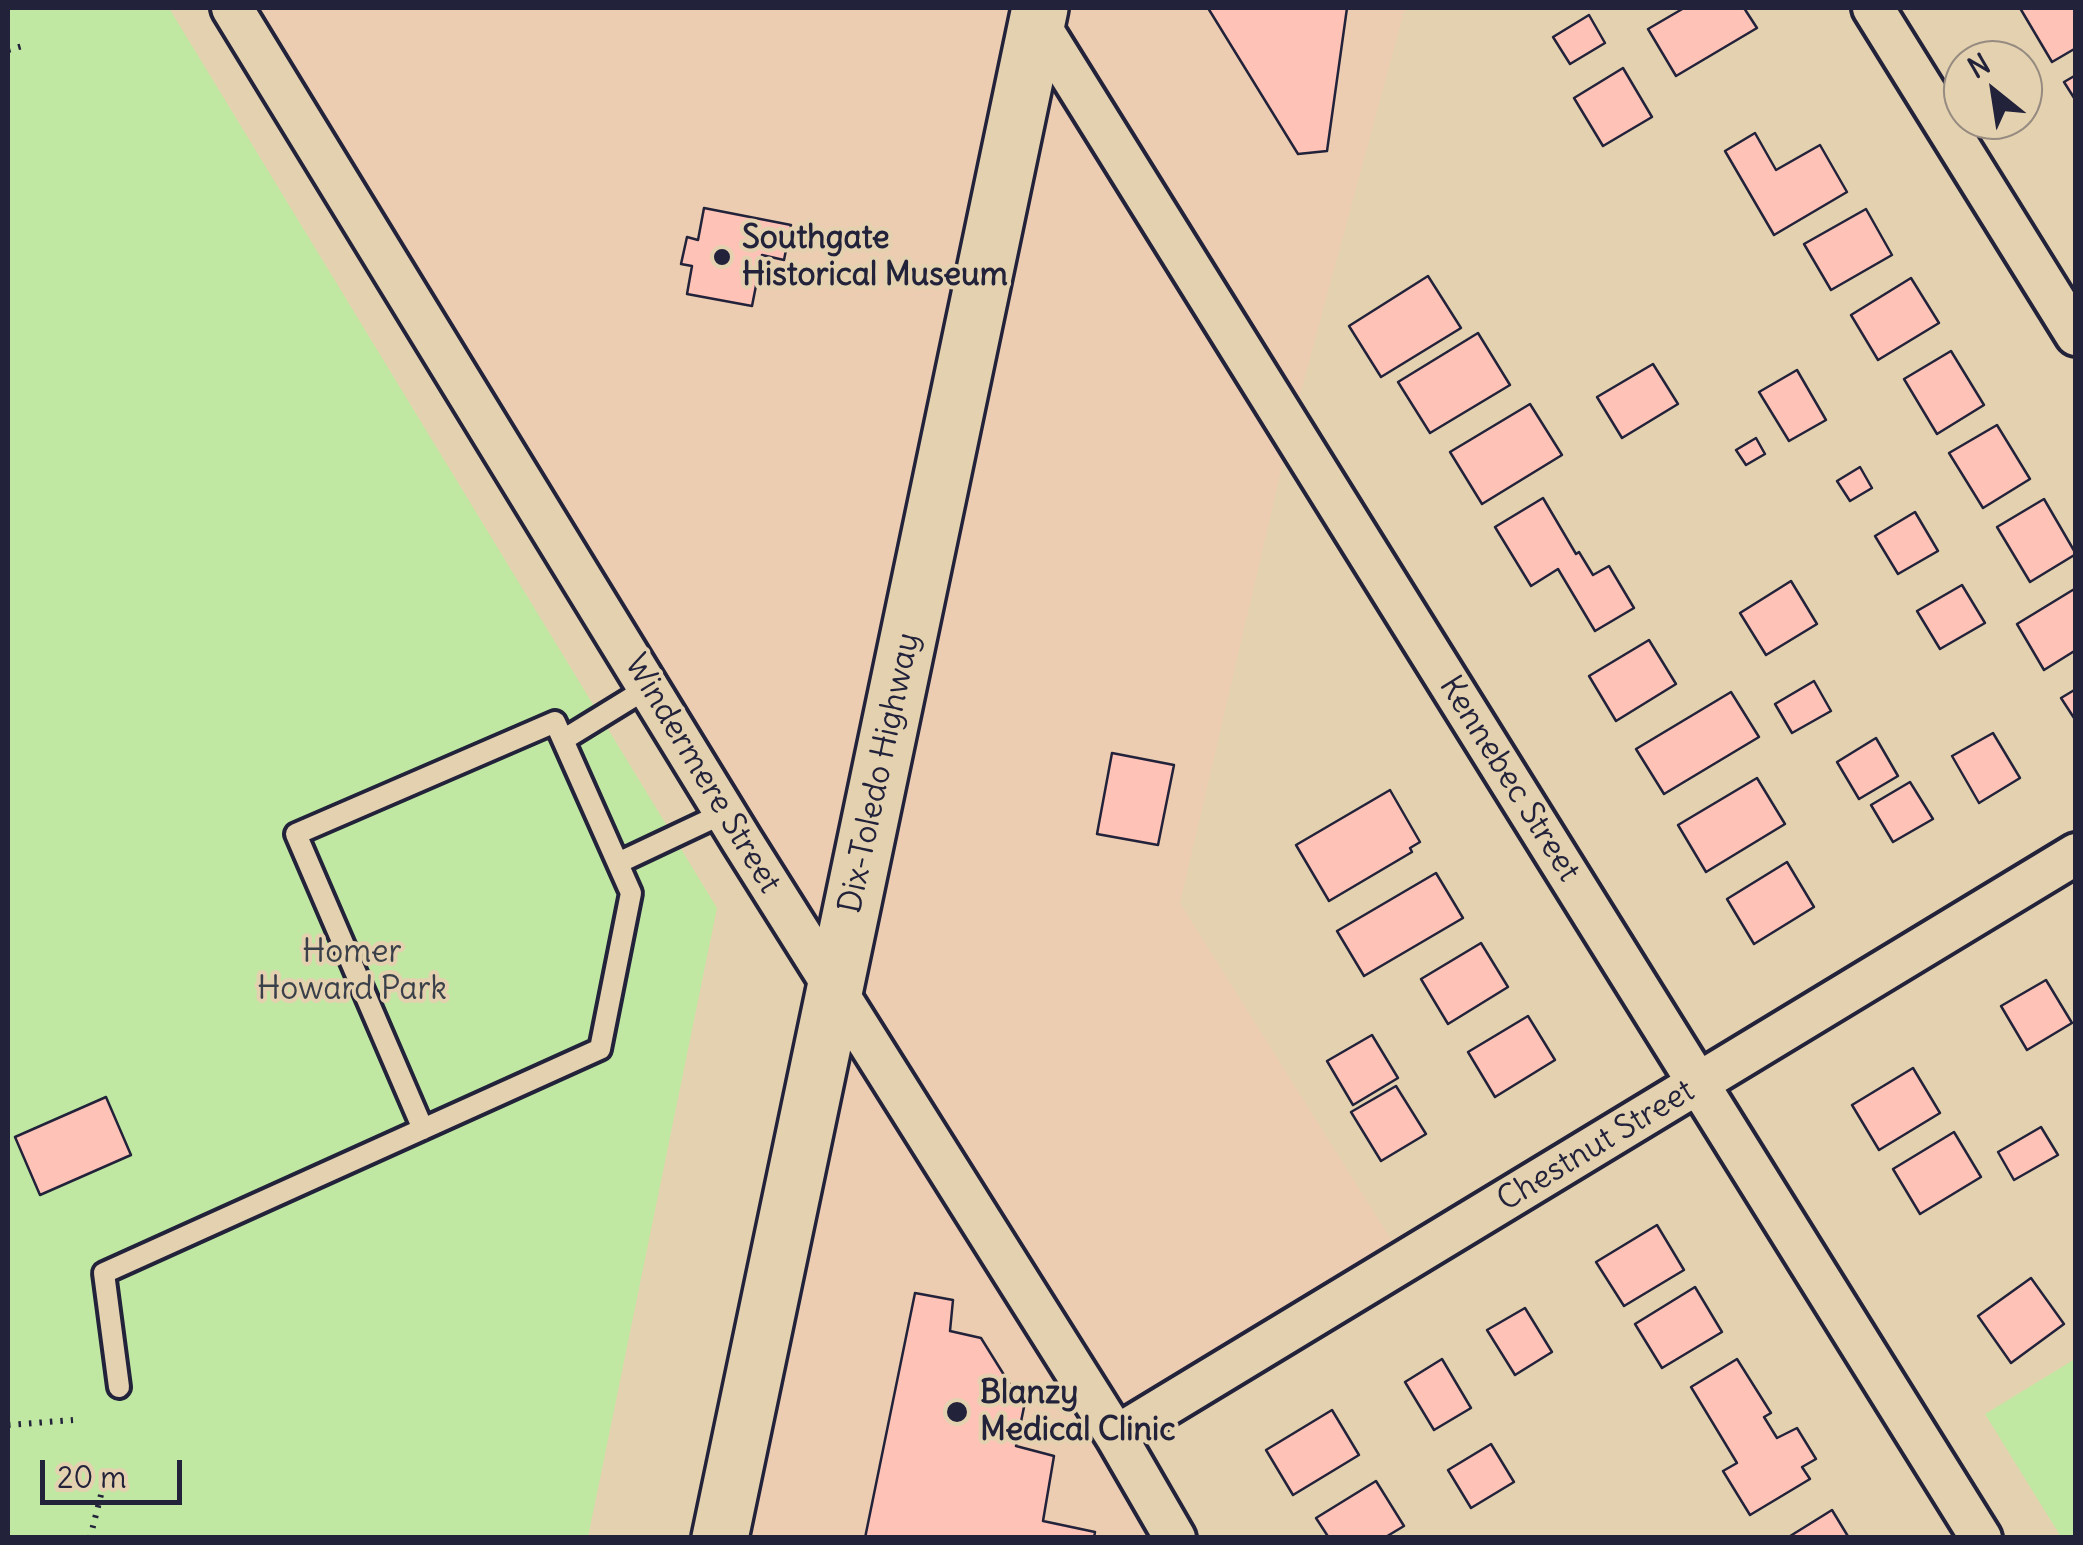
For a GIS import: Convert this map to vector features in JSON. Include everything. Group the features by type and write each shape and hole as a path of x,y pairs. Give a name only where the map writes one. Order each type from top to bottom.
{"main road":[{"name":"Dix-Toledo Highway","path":"720,1538 1039,14"}],"street":[{"name":"Windermere Street","path":"232,8 726,812 1116,1436 1175,1538"},
{"path":"1873,8 2076,335"},
{"name":"Kennebec Street","path":"1039,14 1981,1538"},
{"name":"Chestnut Street","path":"1116,1436 2076,854"}],"lane":[{"path":"563,740 650,687"},
{"path":"119,1387 104,1273 600,1049 631,892 555,722 296,834 423,1128"},
{"path":"618,864 726,812"}],"path":[{"path":"8,50 26,45"},
{"path":"8,1426 73,1420"},
{"path":"90,1538 104,1482"}],"shaded area":[{"path":"232,8 1405,8 1291,428 1180,903 1405,1262 1117,1436 1175,1537 720,1537 835,989"}],"green space":[{"name":"Homer Howard Park","path":"8,8 169,8 717,908 588,1537 8,1537"},
{"path":"2075,1359 2075,1537 2061,1537 1985,1414"}],"building":[{"path":"1208,8 1347,8 1327,151 1298,154"},
{"path":"1684,8 1744,8 1757,28 1676,76 1648,29"},
{"path":"2020,8 2076,8 2076,48 2052,62 2043,40 2039,40"},
{"path":"1589,15 1605,43 1570,64 1553,37"},
{"path":"1623,68 1652,117 1603,146 1574,98"},
{"path":"2076,75 2076,101 2064,82"},
{"path":"1755,133 1776,170 1820,145 1847,192 1774,235 1725,151"},
{"name":"Southgate Historical Museum","path":"704,208 791,225 784,260 762,255 752,306 687,294 692,266 681,264 687,237 698,240"},
{"path":"1866,209 1892,255 1831,290 1804,244"},
{"path":"1428,276 1461,328 1381,377 1349,326"},
{"path":"1911,278 1939,323 1878,360 1851,315"},
{"path":"1478,333 1510,385 1430,433 1398,382"},
{"path":"1951,351 1984,405 1937,434 1904,379"},
{"path":"1653,364 1678,404 1622,438 1597,397"},
{"path":"1797,370 1826,420 1789,441 1759,392"},
{"path":"1530,404 1562,455 1482,504 1450,452"},
{"path":"1997,425 2030,479 1983,508 1949,453"},
{"path":"1756,438 1765,454 1746,465 1736,450"},
{"path":"1860,467 1872,488 1850,501 1837,481"},
{"path":"1543,498 1593,575 1609,566 1634,608 1595,631 1558,569 1531,586 1495,527"},
{"path":"2044,499 2076,554 2030,582 1997,527"},
{"path":"1915,512 1938,551 1898,574 1875,536"},
{"path":"1791,581 1817,624 1766,655 1740,613"},
{"path":"1962,585 1985,623 1940,649 1917,611"},
{"path":"2076,588 2076,650 2044,670 2017,624"},
{"path":"1649,640 1676,684 1616,721 1589,676"},
{"path":"1814,681 1831,711 1792,733 1775,704"},
{"path":"2076,689 2076,721 2061,698"},
{"path":"1731,692 1759,737 1664,794 1636,749"},
{"path":"1993,733 2020,778 1979,803 1952,756"},
{"path":"1876,738 1898,776 1859,799 1837,762"},
{"path":"1112,753 1174,765 1158,845 1097,834"},
{"path":"1757,778 1785,824 1706,872 1678,825"},
{"path":"1910,782 1933,819 1893,842 1871,805"},
{"path":"1390,790 1420,842 1410,848 1412,852 1329,901 1296,845"},
{"path":"1787,862 1814,907 1754,944 1727,899"},
{"path":"1436,873 1463,918 1364,976 1337,931"},
{"path":"1481,943 1508,987 1448,1024 1421,979"},
{"path":"2046,980 2072,1023 2027,1050 2001,1006"},
{"path":"1528,1016 1555,1060 1495,1097 1468,1052"},
{"path":"1372,1035 1398,1078 1353,1105 1327,1061"},
{"path":"1913,1068 1940,1113 1879,1150 1852,1105"},
{"path":"1396,1086 1426,1134 1381,1161 1351,1112"},
{"path":"106,1097 131,1155 40,1195 15,1137"},
{"path":"2041,1127 2058,1155 2014,1180 1998,1152"},
{"path":"1954,1132 1981,1177 1920,1214 1893,1169"},
{"path":"1657,1225 1684,1270 1624,1306 1596,1262"},
{"path":"2031,1278 2064,1324 2011,1363 1978,1316"},
{"path":"1695,1287 1722,1332 1662,1368 1635,1324"},
{"name":"Blanzy Medical Clinic","path":"915,1293 953,1300 950,1331 981,1338 1024,1407 1016,1446 1054,1456 1043,1521 1095,1532 1094,1538 865,1538"},
{"path":"1525,1308 1552,1352 1515,1375 1487,1330"},
{"path":"1442,1359 1471,1408 1434,1430 1405,1382"},
{"path":"1737,1359 1771,1413 1764,1417 1777,1438 1797,1428 1816,1459 1802,1467 1810,1479 1750,1515 1723,1471 1737,1463 1691,1387"},
{"path":"1332,1410 1359,1455 1293,1495 1266,1450"},
{"path":"1491,1444 1514,1482 1471,1508 1448,1470"},
{"path":"1376,1481 1404,1526 1384,1538 1329,1538 1316,1518"},
{"path":"1832,1510 1849,1538 1787,1538"}],"place":[{"name":"Southgate Historical Museum","path":"722,257"},
{"name":"Blanzy Medical Clinic","path":"957,1412"}]}
